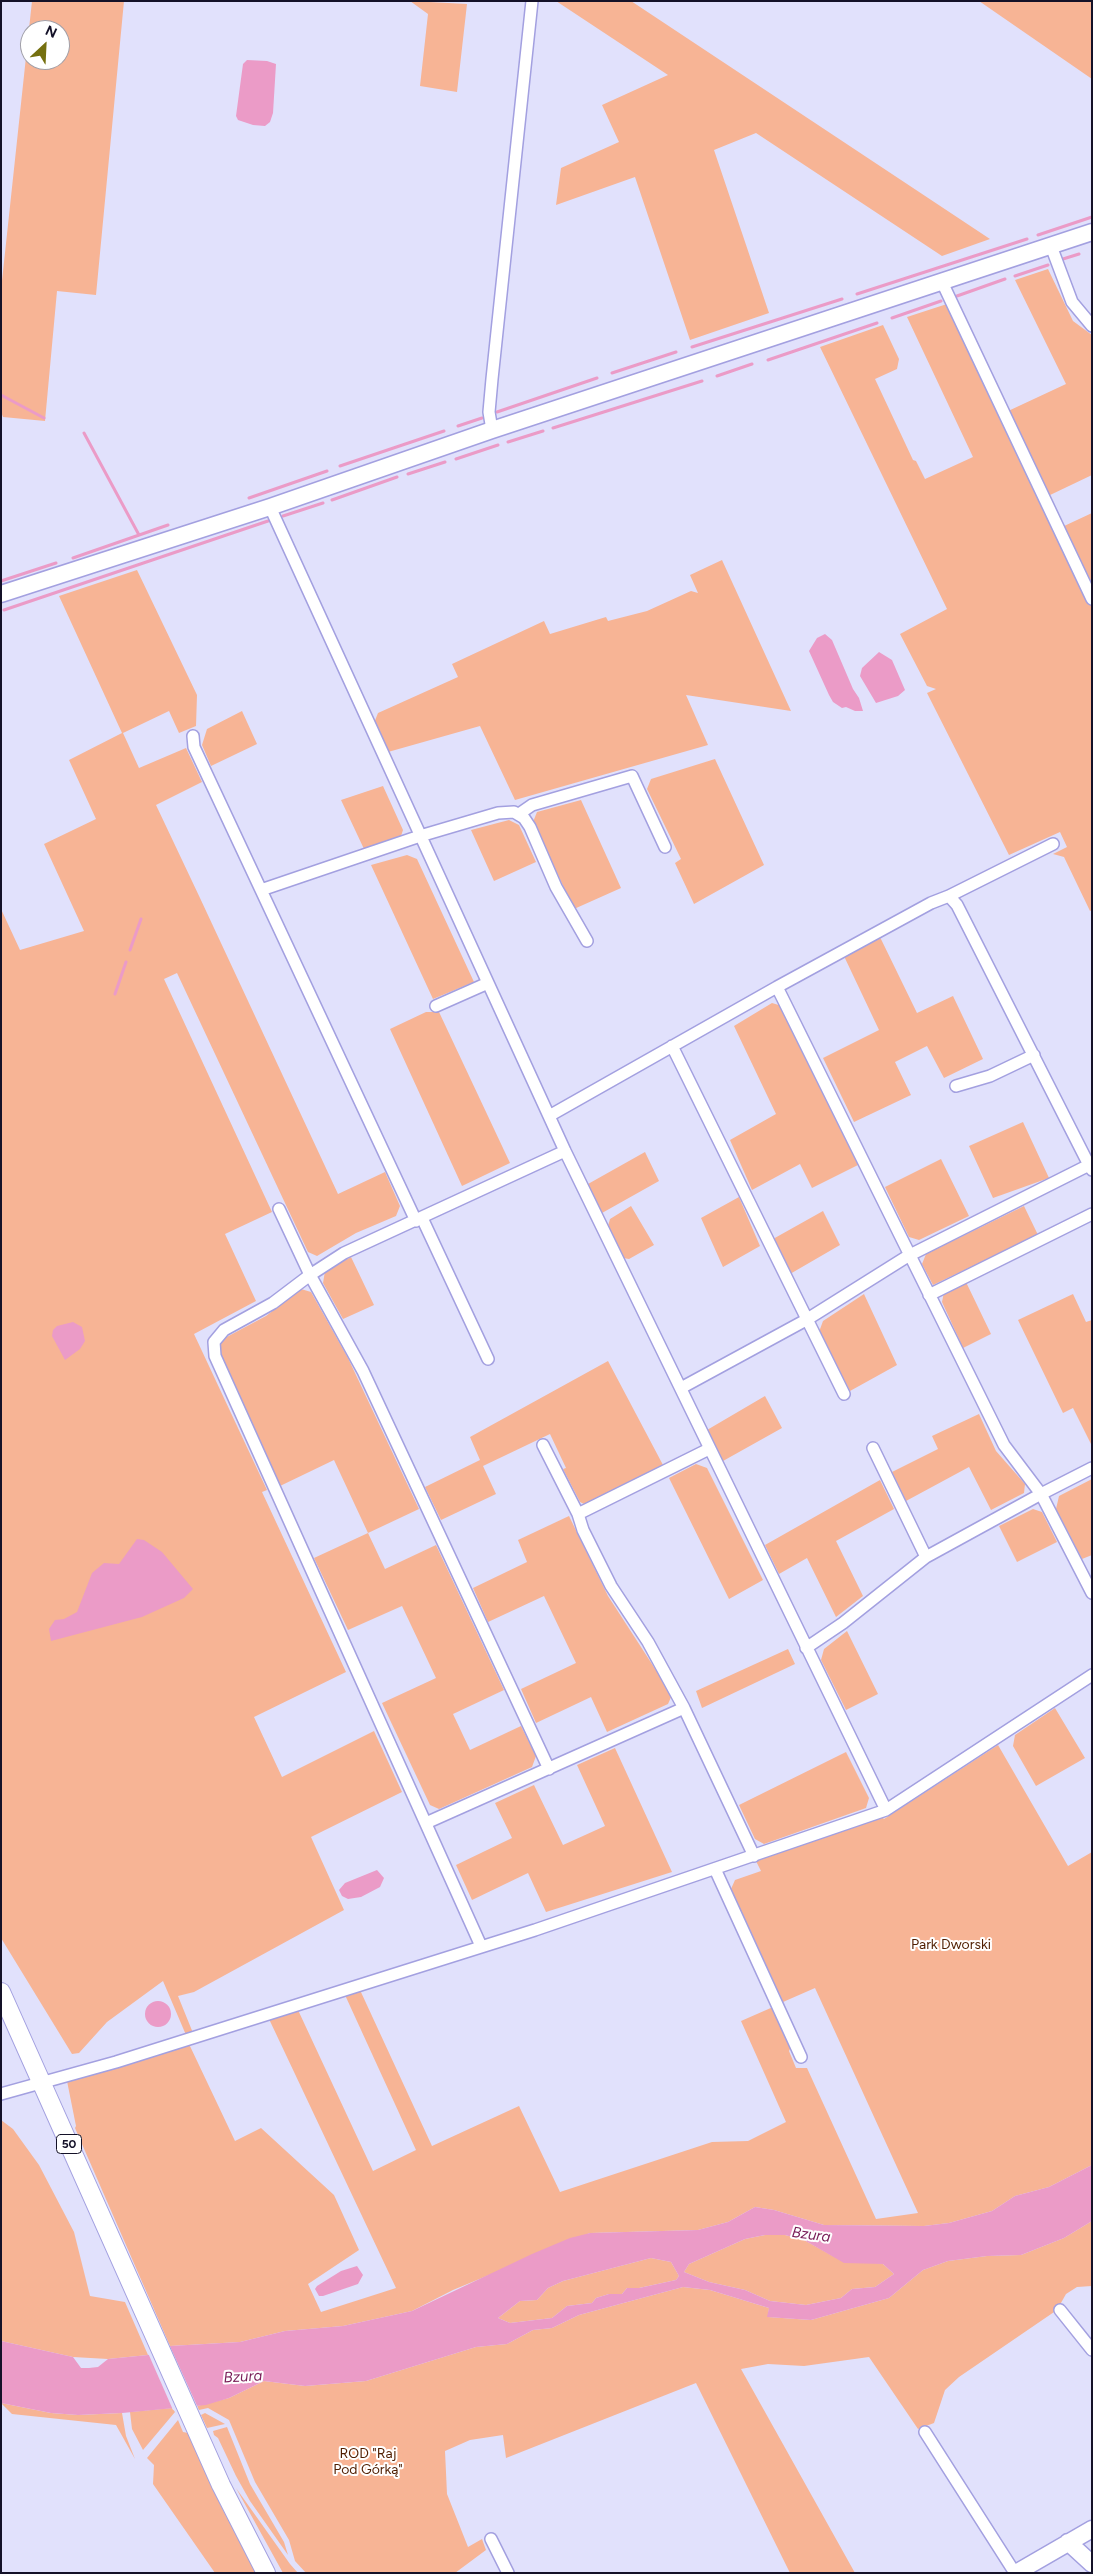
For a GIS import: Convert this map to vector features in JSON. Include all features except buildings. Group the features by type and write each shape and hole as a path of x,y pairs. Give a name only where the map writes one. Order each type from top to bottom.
{"main road":[{"name":"50","path":"1,1992 195,2427 237,2519 266,2573"}],"street":[{"path":"492,430 489,412 492,379 532,1"},
{"path":"1,594 270,507 492,430 1092,232"},
{"path":"1050,246 1072,302 1092,326"},
{"path":"942,282 1092,599"},
{"path":"270,507 565,1151 886,1810"},
{"path":"193,736 194,747 261,890 419,1220 488,1359"},
{"path":"519,814 532,804 632,776 665,846"},
{"path":"261,890 420,836 498,813 514,812 519,814 530,827 556,887 587,941"},
{"path":"549,1116 777,987 931,903 949,896 1053,844"},
{"path":"681,1388 806,1320 908,1256 1091,1167 957,905 949,896"},
{"path":"436,1006 488,983"},
{"path":"777,987 908,1256 930,1294 1004,1445 1041,1494 1092,1593"},
{"path":"672,1046 844,1394"},
{"path":"956,1086 990,1076 1034,1055"},
{"path":"481,1946 215,1356 214,1342 224,1330 273,1303 310,1275 344,1253 565,1151"},
{"path":"279,1209 310,1275 363,1370 549,1769"},
{"path":"930,1294 1092,1214"},
{"path":"543,1446 578,1514 583,1530 611,1586 648,1642 684,1708 754,1856"},
{"path":"873,1448 926,1557"},
{"path":"578,1514 709,1450"},
{"path":"806,1648 843,1623 926,1557 1092,1468"},
{"path":"1,2094 191,2039 481,1946 754,1856 886,1810 1092,1675"},
{"path":"426,1823 684,1708"},
{"path":"715,1869 801,2057"},
{"path":"1060,2310 1092,2350"},
{"path":"925,2432 1016,2573 1092,2529"},
{"path":"491,2539 508,2573"},
{"path":"1068,2542 1092,2564"}],"green space":[{"path":"32,1 124,1 96,295 57,291 45,421 3,417 1,412 1,290 25,70 70,70 70,20 30,20"},
{"path":"410,1 467,4 457,92 420,86 428,14"},
{"path":"556,1 631,1 990,239 942,256 756,133 714,150 769,313 690,340 635,177 556,205 561,168 619,142 602,105 668,75"},
{"path":"979,1 1092,1 1092,79"},
{"path":"1048,269 1073,321 1092,335 1092,475 1048,496 1006,412 1066,384 1015,280"},
{"path":"947,304 1092,607 1092,910 1090,911 1064,857 1053,854 1067,847 1060,832 1009,855 927,693 936,689 927,686 900,634 947,609 820,347 883,325 899,359 897,369 875,379 913,460 916,461 925,479 973,457 907,317"},
{"path":"1092,513 1092,589 1062,527"},
{"path":"722,560 791,711 686,695 708,745 515,800 480,726 388,752 374,723 378,713 458,677 452,664 544,621 550,634 606,617 608,621 647,611 691,591 698,593 690,575"},
{"path":"137,570 197,695 196,726 179,733 169,711 123,733 139,768 186,748 202,782 156,805 338,1194 385,1172 400,1206 396,1216 356,1233 317,1256 308,1252 177,973 164,979 272,1212 225,1234 256,1301 194,1334 267,1490 262,1492 346,1672 254,1717 282,1777 374,1731 402,1792 311,1837 344,1910 194,1992 178,1996 193,2033 186,2035 163,1981 107,2022 79,2053 72,2054 1,1938 1,909 20,950 84,931 44,844 96,819 69,760 122,733 59,596"},
{"path":"242,711 257,744 211,766 202,745 207,729"},
{"path":"715,759 764,865 694,904 675,863 681,859 647,789 651,779"},
{"path":"383,786 403,830 400,839 364,849 341,800"},
{"path":"581,800 621,888 574,909 533,822 537,812"},
{"path":"509,820 519,825 536,862 494,881 471,830"},
{"path":"407,855 417,859 474,982 433,999 371,865"},
{"path":"879,935 917,1013 953,996 983,1059 944,1078 927,1046 895,1062 911,1095 854,1122 823,1058 879,1030 843,954"},
{"path":"772,1003 782,1006 858,1165 812,1188 800,1164 752,1190 730,1140 776,1114 734,1026"},
{"path":"426,1012 439,1012 510,1163 462,1186 390,1029"},
{"path":"1023,1122 1049,1178 993,1198 969,1146"},
{"path":"645,1152 659,1181 602,1213 588,1184"},
{"path":"941,1159 969,1216 919,1240 909,1237 885,1187"},
{"path":"739,1197 760,1246 723,1267 701,1218"},
{"path":"631,1206 654,1245 629,1259 623,1258 608,1226 610,1219"},
{"path":"1024,1206 1038,1235 933,1285 922,1264 926,1254"},
{"path":"823,1211 840,1245 790,1274 773,1239"},
{"path":"351,1257 374,1305 343,1319 323,1283 325,1271"},
{"path":"965,1280 991,1334 963,1348 942,1302 944,1292"},
{"path":"301,1289 311,1292 348,1358 419,1509 368,1533 334,1460 280,1486 217,1350 221,1340 266,1316"},
{"path":"864,1294 897,1365 850,1391 819,1332 823,1321"},
{"path":"1073,1294 1086,1322 1092,1320 1092,1446 1073,1408 1063,1413 1018,1320"},
{"path":"608,1361 663,1465 586,1505 580,1502 563,1469 566,1468 550,1434 483,1466 496,1494 441,1520 425,1487 480,1460 470,1437"},
{"path":"765,1396 782,1428 723,1461 707,1430"},
{"path":"979,1414 996,1451 1025,1484 1024,1493 991,1510 969,1467 906,1501 892,1472 938,1449 932,1436"},
{"path":"696,1464 707,1468 763,1580 729,1599 669,1478"},
{"path":"1092,1479 1092,1555 1082,1559 1056,1509 1059,1496"},
{"path":"880,1480 894,1509 836,1541 863,1596 836,1617 807,1558 779,1574 765,1545"},
{"path":"1033,1509 1042,1512 1057,1542 1017,1562 999,1526"},
{"path":"569,1516 608,1596 672,1695 668,1704 607,1732 591,1697 536,1723 521,1689 576,1663 544,1596 488,1622 473,1588 527,1562 518,1540"},
{"path":"368,1533 385,1569 436,1545 504,1690 453,1714 470,1750 521,1726 536,1756 532,1767 439,1809 430,1805 382,1703 436,1678 402,1606 348,1630 314,1558"},
{"path":"847,1631 878,1694 846,1710 821,1660 824,1649"},
{"path":"788,1649 795,1664 702,1708 696,1691"},
{"path":"1055,1708 1085,1758 1036,1786 1013,1746 1015,1735"},
{"name":"Park Dworski","path":"998,1745 1068,1866 1092,1852 1092,2165 1049,2187 1015,2196 992,2211 949,2223 924,2226 824,2225 774,2210 755,2207 728,2222 698,2230 590,2233 453,2290 412,2311 343,2326 285,2331 240,2342 170,2346 75,2128 67,2081 189,2044 235,2141 261,2128 334,2195 359,2250 308,2284 321,2312 396,2288 269,2019 298,2010 373,2171 416,2150 345,1995 360,1990 432,2146 519,2106 560,2192 712,2142 748,2141 786,2122 741,2021 773,2007 791,2047 789,2051 796,2068 807,2068 876,2219 918,2213 815,1988 783,2002 731,1889 735,1880 761,1871 756,1861 882,1817 884,1819"},
{"path":"615,1748 672,1872 546,1912 528,1873 472,1900 456,1865 512,1838 495,1803 534,1785 563,1845 605,1826 577,1765"},
{"path":"846,1752 869,1798 866,1808 764,1844 755,1839 739,1805"},
{"path":"1,2120 13,2129 39,2165 74,2232 90,2296 125,2302 148,2355 108,2359 73,2357 1,2341"},
{"name":"ROD \"Raj Pod Górką\"","path":"1092,2221 1092,2286 1077,2287 1066,2294 1057,2310 959,2377 945,2390 934,2423 918,2429 869,2357 804,2366 768,2364 741,2369 855,2573 790,2573 696,2383 506,2458 503,2435 470,2440 445,2451 447,2494 468,2547 482,2539 486,2550 455,2573 306,2573 295,2561 289,2540 255,2482 229,2420 208,2408 199,2410 197,2406 229,2398 264,2381 305,2386 366,2381 476,2347 507,2344 533,2330 552,2328 579,2315 683,2287 710,2290 769,2308 768,2317 811,2320 889,2298 923,2270 948,2261 987,2256 1021,2255 1064,2238"},
{"path":"765,2235 785,2235 804,2240 831,2255 883,2264 894,2274 875,2287 852,2289 841,2298 806,2305 770,2301 745,2290 709,2282 684,2272 689,2264 745,2239"},
{"path":"651,2258 671,2262 679,2276 676,2280 639,2288 627,2288 622,2294 609,2294 596,2298 592,2303 567,2306 552,2318 510,2323 498,2318 520,2301 537,2300 548,2288 563,2281"},
{"path":"1,2403 51,2413 78,2415 122,2413 126,2436 135,2459 116,2425 12,2414"},
{"path":"172,2408 175,2412 143,2450 132,2429 130,2412"},
{"path":"205,2413 225,2424 207,2428 201,2415"},
{"path":"178,2420 183,2432 188,2433 221,2506 256,2573 215,2573 153,2484 154,2465 147,2458"},
{"path":"227,2427 250,2484 284,2542 288,2555 250,2501 218,2438 214,2435 213,2431"},
{"path":"236,2488 290,2564 298,2573 283,2573"}],"water":[{"path":"247,60 267,61 276,64 273,113 270,122 265,126 253,125 238,120 236,116 243,64"},
{"path":"825,634 832,640 853,689 859,698 863,711 855,711 846,707 842,708 833,702 829,695 809,651 817,638"},
{"path":"879,652 892,660 905,690 898,696 876,703 860,676 862,668"},
{"path":"73,1322 82,1327 85,1341 80,1349 65,1360 52,1336 53,1330 57,1326"},
{"path":"137,1539 144,1540 162,1552 193,1589 184,1598 142,1617 51,1641 49,1629 55,1620 64,1619 77,1612 92,1573 104,1563 119,1564"},
{"path":"377,1870 384,1878 380,1887 361,1897 348,1899 342,1896 339,1890 345,1883"},
{"path":"158,2001 167,2005 171,2014 167,2023 158,2027 149,2023 145,2014 149,2005"},
{"name":"Bzura","path":"1092,2165 1092,2221 1064,2238 1021,2255 987,2256 948,2261 923,2270 889,2298 811,2320 767,2317 769,2308 710,2290 683,2287 579,2315 552,2328 533,2330 507,2344 476,2347 366,2381 305,2386 264,2381 229,2398 206,2405 122,2413 78,2415 51,2413 1,2403 1,2341 73,2357 81,2368 98,2367 108,2359 148,2355 170,2346 240,2342 285,2331 343,2326 412,2311 532,2254 570,2238 590,2233 698,2230 728,2222 755,2207 774,2210 824,2225 924,2226 949,2223 992,2211 1015,2196 1049,2187","holes":["765,2235 785,2235 804,2240 844,2263 883,2264 894,2274 875,2287 852,2289 841,2298 806,2305 770,2301 745,2290 709,2282 684,2272 689,2264 745,2239","651,2258 671,2262 679,2276 676,2280 639,2288 627,2288 622,2294 609,2294 596,2298 592,2303 567,2306 552,2318 510,2323 498,2318 520,2301 537,2300 548,2288 563,2281"]},
{"path":"357,2266 363,2275 358,2284 319,2296 315,2289 317,2286 341,2271"}],"pier":[{"path":"169,2344 198,2408 173,2410 148,2353"}],"waterway":[{"path":"1038,235 1092,217"},
{"path":"857,294 1027,239"},
{"path":"1063,259 1079,254"},
{"path":"1015,276 1048,265"},
{"path":"957,296 1005,279"},
{"path":"692,347 842,299"},
{"path":"892,318 941,301"},
{"path":"768,360 877,323"},
{"path":"612,373 676,352"},
{"path":"717,376 752,364"},
{"path":"497,412 597,378"},
{"path":"553,428 702,381"},
{"path":"1,395 44,418"},
{"path":"458,426 482,418"},
{"path":"340,466 444,431"},
{"path":"508,442 543,431"},
{"path":"84,433 139,535"},
{"path":"456,459 498,445"},
{"path":"408,474 445,462"},
{"path":"249,498 327,471"},
{"path":"332,500 397,477"},
{"path":"283,516 323,503"},
{"path":"4,610 268,521"},
{"path":"73,558 168,525"},
{"path":"1,581 56,563"},
{"path":"130,950 141,919"},
{"path":"115,994 126,962"}]}
